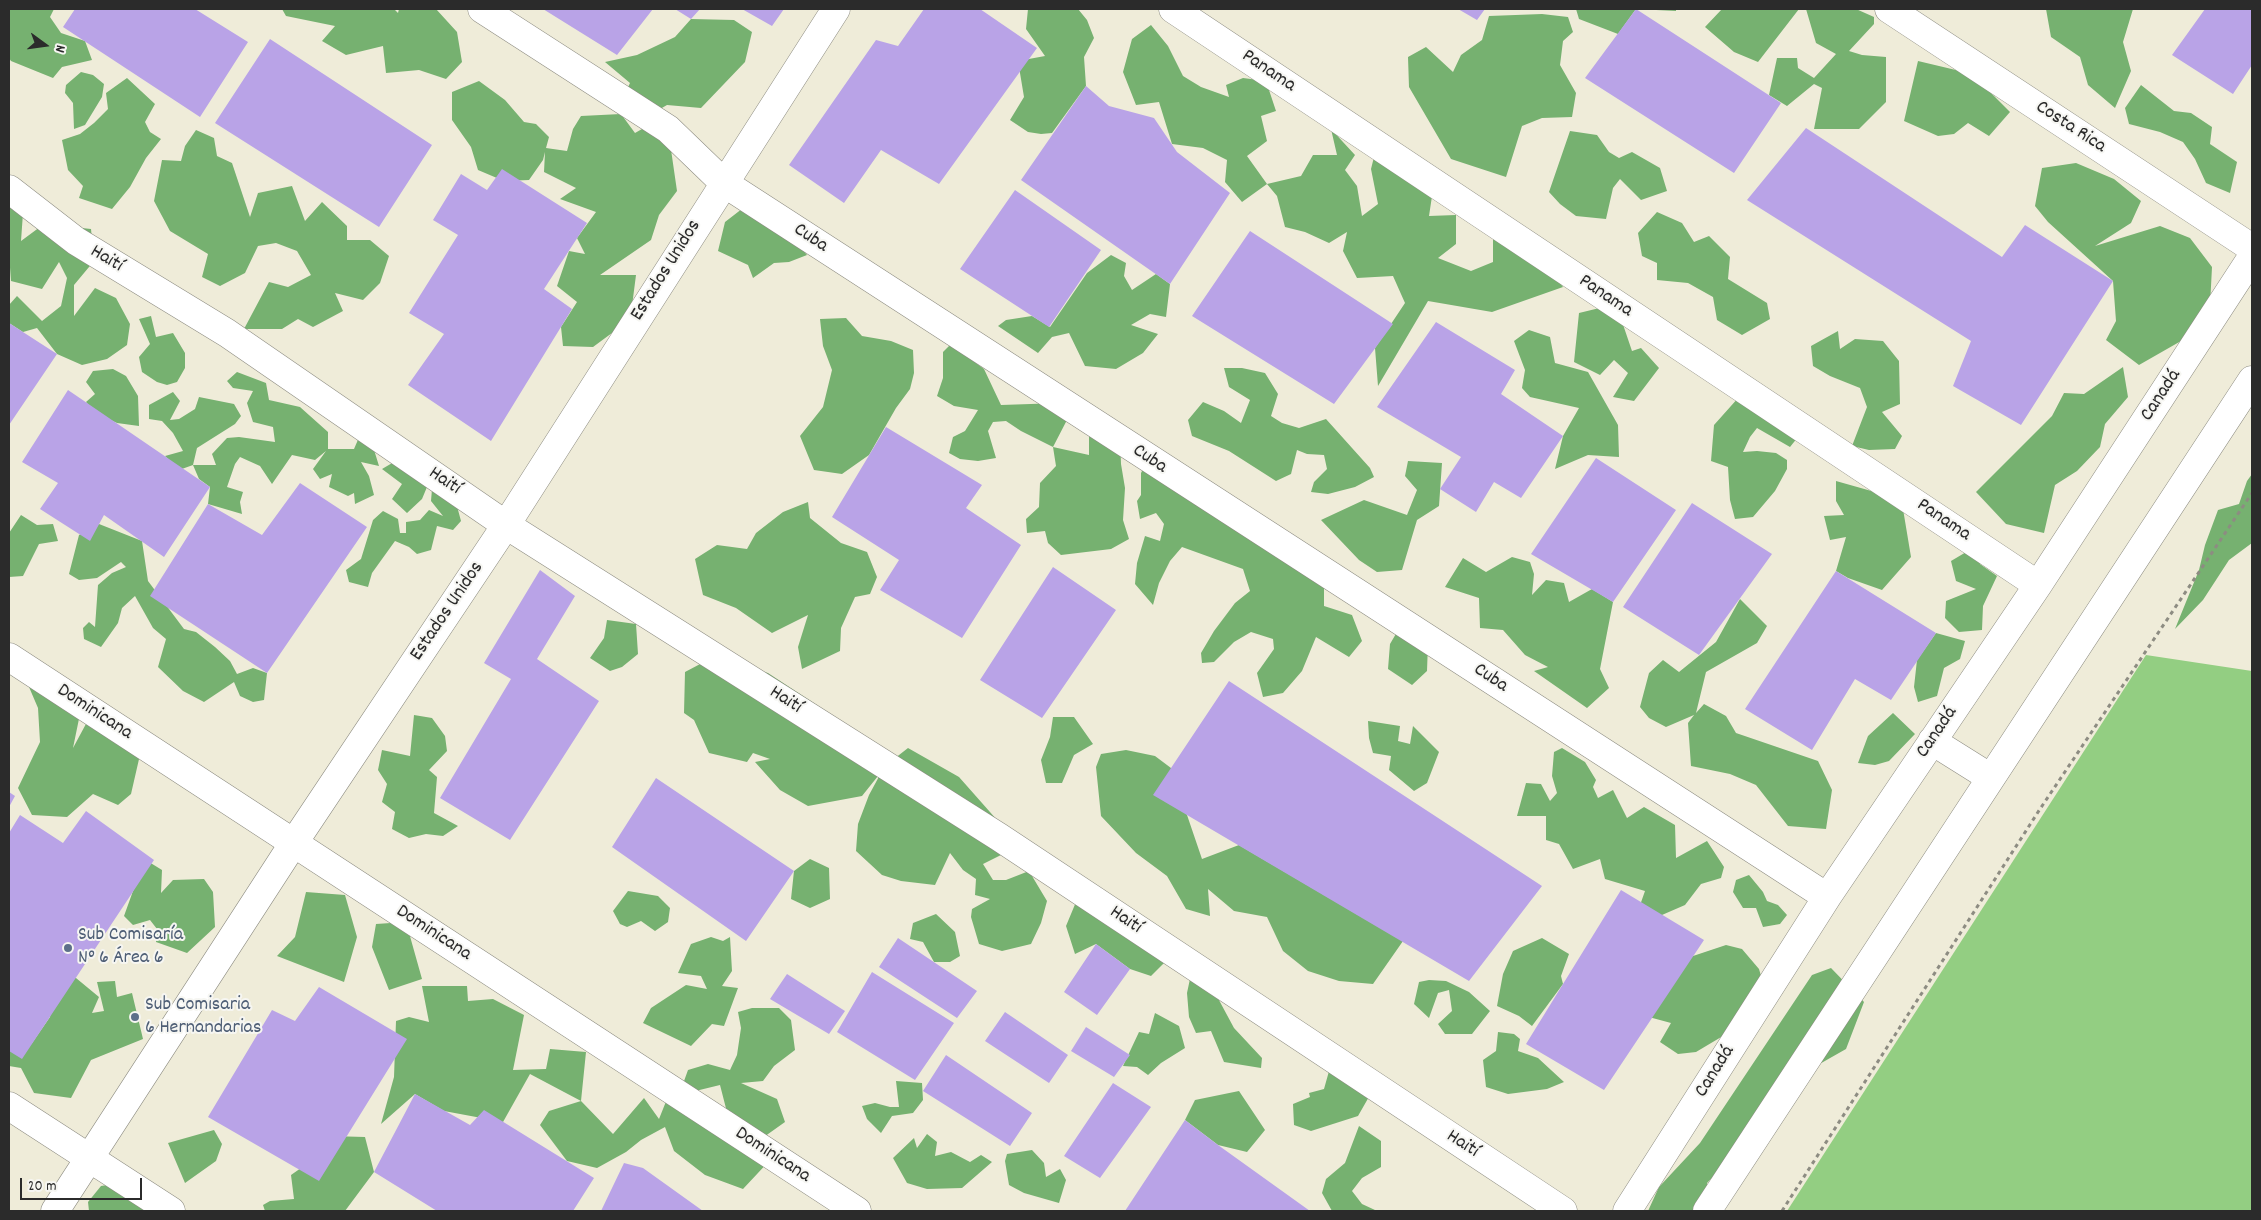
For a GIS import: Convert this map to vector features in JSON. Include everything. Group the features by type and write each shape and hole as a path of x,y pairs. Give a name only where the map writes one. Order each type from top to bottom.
{"street":[{"name":"Cuba","path":"482,9 668,130 724,183 1827,897"},
{"name":"Estados Unidos","path":"55,1211 294,844 506,525 836,9"},
{"name":"Panama","path":"1174,9 2038,584"},
{"name":"Costa Rica","path":"1889,9 2252,248"},
{"name":"Haití","path":"9,189 76,241 226,333 506,525 999,837 1563,1211"},
{"name":"Canadá","path":"1627,1211 1827,897 2038,584 2252,257"},
{"path":"1707,1211 2252,380"},
{"name":"Dominicana","path":"9,658 857,1211"},
{"path":"1932,741 1992,778"},
{"path":"9,1106 171,1211"}],"path":[{"path":"1782,1211 2040,809 2252,494"}],"green space":[{"path":"9,9 54,9 50,17 61,33 85,41 92,60 62,67 53,78 11,61 9,58"},
{"path":"282,9 394,9 398,13 399,9 436,9 457,32 462,62 446,79 419,70 386,73 383,46 346,55 322,41 335,26 286,16"},
{"path":"1028,9 1078,9 1087,20 1094,38 1084,57 1086,86 1052,133 1028,132 1010,120 1024,97 1018,61 1045,56 1026,29"},
{"path":"1576,9 1636,9 1618,34 1579,19"},
{"path":"1636,9 1676,9 1676,11"},
{"path":"1722,9 1799,9 1758,62 1734,52 1705,27"},
{"path":"1806,9 1856,9 1874,17 1874,24 1849,51 1862,55 1886,57 1886,102 1859,129 1814,129 1822,88 1814,84 1787,106 1769,95 1777,58 1797,58 1798,68 1814,78 1836,54 1816,43"},
{"path":"2046,9 2133,9 2123,42 2131,71 2115,108 2088,85 2080,57 2051,37"},
{"path":"1542,14 1568,17 1573,32 1563,41 1560,65 1576,93 1572,117 1542,118 1522,126 1506,177 1451,159 1409,87 1408,57 1426,47 1453,72 1461,55 1482,40 1489,16"},
{"path":"691,19 734,20 752,32 745,62 701,108 667,105 648,116 622,100 630,83 605,62 637,55 675,37"},
{"path":"1151,25 1168,46 1183,76 1201,87 1229,97 1226,85 1243,78 1266,81 1276,111 1261,116 1267,141 1247,156 1267,184 1242,202 1225,182 1227,160 1203,148 1172,144 1159,102 1136,105 1123,72 1132,39"},
{"path":"1918,61 1960,71 1989,91 2010,112 1989,136 1968,123 1954,134 1938,136 1904,121"},
{"path":"81,72 93,75 104,84 102,97 85,125 74,129 73,103 65,93 66,85"},
{"path":"127,78 155,104 145,122 150,132 161,139 146,158 130,187 112,209 79,198 83,186 68,170 62,140 80,134 94,123 108,109 106,93"},
{"path":"479,81 505,100 524,122 536,124 549,137 546,148 567,151 573,129 581,116 621,114 635,133 642,129 668,129 677,191 659,215 651,240 600,275 636,275 632,306 616,330 593,347 563,346 561,327 577,302 557,286 569,251 585,254 577,238 596,212 560,199 576,188 544,172 545,152 543,160 529,180 504,181 478,170 471,147 452,120 452,92"},
{"path":"2141,85 2174,111 2191,113 2212,127 2210,144 2237,162 2230,193 2206,183 2195,159 2183,142 2160,132 2129,124 2125,108"},
{"path":"1331,129 1355,155 1345,170 1357,186 1362,216 1378,204 1371,169 1377,145 1434,183 1429,216 1456,215 1456,244 1438,258 1471,271 1493,262 1493,236 1537,251 1563,287 1492,312 1428,301 1378,386 1375,348 1405,303 1393,276 1357,278 1343,251 1347,232 1329,243 1305,232 1285,227 1277,196 1267,184 1301,176 1313,155 1337,155"},
{"path":"196,130 214,138 217,156 232,163 250,217 258,193 292,186 305,221 322,202 347,226 347,240 370,240 389,256 380,283 363,300 335,293 343,311 313,327 298,319 282,329 244,329 269,282 288,287 311,275 297,251 276,243 258,246 245,273 220,286 202,277 208,254 170,231 154,201 162,160 181,161 185,146"},
{"path":"1570,131 1597,135 1609,152 1619,158 1632,152 1660,168 1667,191 1641,200 1620,179 1613,188 1606,219 1576,216 1560,204 1549,192"},
{"path":"2076,163 2114,179 2141,201 2131,223 2095,246 2160,226 2190,238 2212,267 2209,325 2139,365 2106,340 2116,321 2113,281 2048,222 2035,206 2042,168"},
{"path":"9,179 25,185 21,241 44,224 91,229 94,261 74,285 74,316 95,288 116,298 130,324 127,345 107,359 82,365 57,354 37,328 23,332 9,323 9,305 17,296 42,321 61,306 67,278 59,262 42,289 11,281"},
{"path":"747,205 780,222 807,255 789,262 774,263 753,278 748,265 718,251 725,222"},
{"path":"1657,212 1682,223 1694,242 1709,236 1730,257 1728,279 1767,303 1770,319 1742,335 1717,320 1713,297 1688,283 1657,280 1657,263 1642,256 1638,233"},
{"path":"1111,255 1126,263 1124,276 1132,290 1156,274 1170,284 1166,317 1150,314 1131,325 1158,334 1143,353 1116,369 1085,366 1069,333 1052,337 1038,353 998,326 1006,320 1032,316 1050,327 1087,273"},
{"path":"1616,304 1632,351 1641,348 1659,368 1634,401 1613,397 1628,373 1614,360 1600,375 1574,362 1579,313"},
{"path":"151,316 156,337 173,333 185,353 185,368 177,382 167,385 157,382 142,372 139,357 150,344 139,319"},
{"path":"846,318 862,336 891,341 913,350 914,373 910,389 896,408 869,455 842,474 814,470 800,436 823,407 832,370 823,346 820,319"},
{"path":"1529,330 1550,337 1555,363 1588,372 1618,425 1619,457 1588,455 1555,469 1563,436 1579,408 1530,397 1522,388 1525,370 1514,341"},
{"path":"1838,331 1840,349 1855,339 1883,341 1899,361 1900,404 1882,412 1902,436 1895,449 1869,450 1852,446 1867,407 1860,388 1830,376 1813,366 1811,346"},
{"path":"951,344 984,369 1001,405 1060,403 1068,418 1053,447 1006,421 993,422 988,431 996,458 978,461 960,459 949,453 953,437 965,431 978,410 954,406 937,396 943,378 943,352"},
{"path":"2123,367 2128,397 2105,424 2100,447 2077,471 2055,485 2044,533 2006,524 1976,492 2052,416 2064,393 2084,394"},
{"path":"1224,368 1242,368 1265,373 1278,394 1271,416 1282,423 1299,428 1326,419 1370,468 1374,477 1355,487 1328,494 1311,492 1314,482 1327,469 1324,455 1307,454 1297,450 1291,474 1276,481 1229,451 1192,436 1188,420 1203,402 1224,411 1241,423 1250,400 1229,387"},
{"path":"113,369 126,376 138,396 139,426 117,423 95,413 86,402 95,394 86,382 93,371"},
{"path":"237,372 266,383 269,400 300,407 328,432 328,449 354,449 360,435 371,440 379,466 361,462 369,476 374,495 355,504 354,493 348,496 329,487 332,474 320,479 313,469 326,451 315,460 292,455 272,484 260,466 240,457 235,464 227,487 243,492 240,502 242,514 208,504 210,487 199,479 193,465 216,465 212,454 227,438 239,437 275,442 273,427 253,422 247,403 253,391 233,388 227,381"},
{"path":"173,392 180,401 170,420 179,419 195,409 199,397 234,404 241,416 235,424 197,448 193,465 179,470 165,456 183,451 173,433 162,421 149,419 149,405"},
{"path":"1739,397 1798,437 1790,447 1757,428 1750,437 1743,452 1776,453 1787,460 1787,469 1775,491 1753,517 1735,519 1730,500 1728,467 1711,461 1714,425"},
{"path":"1089,429 1120,436 1121,464 1125,488 1123,520 1129,539 1111,549 1061,555 1048,543 1045,531 1027,533 1026,519 1039,507 1040,483 1056,466 1053,447 1089,455"},
{"path":"1151,454 1173,476 1206,478 1207,504 1240,501 1242,523 1324,584 1324,606 1352,615 1362,641 1349,657 1316,637 1302,671 1283,693 1263,697 1257,673 1274,649 1273,639 1251,632 1234,642 1214,662 1202,663 1201,653 1214,631 1235,603 1250,591 1243,569 1182,547 1170,561 1159,583 1153,605 1135,584 1137,563 1145,536 1160,541 1164,524 1156,513 1140,519 1137,501 1141,495 1141,473"},
{"path":"399,459 427,487 422,499 407,513 392,499 402,484 382,469"},
{"path":"1408,461 1442,463 1439,506 1417,520 1402,570 1377,572 1359,560 1321,520 1364,500 1407,515 1417,490 1405,476"},
{"path":"2252,474 2252,543 2229,560 2203,600 2175,629 2199,570 2205,545 2218,510 2239,504 2247,481"},
{"path":"1836,481 1882,494 1903,509 1911,557 1882,590 1848,578 1836,571 1846,537 1830,540 1824,516 1844,515 1836,501"},
{"path":"432,489 454,495 461,521 453,530 437,526 431,550 417,554 409,547 395,541 372,573 368,587 349,582 346,570 361,559 373,520 383,511 398,519 400,533 406,533 406,522 420,520 429,510 443,516 431,501"},
{"path":"808,502 810,518 841,543 867,552 877,577 870,594 855,597 841,628 840,651 802,669 798,647 808,615 772,633 736,608 703,595 695,559 717,545 747,549 756,533 783,512"},
{"path":"21,515 37,525 53,524 58,541 39,544 23,576 9,577 9,533"},
{"path":"99,524 142,541 148,581 184,629 196,632 215,647 230,661 237,674 253,668 267,673 264,700 253,702 240,696 234,682 204,702 183,691 158,667 166,639 153,628 135,596 122,608 118,623 101,647 84,639 83,628 89,622 95,627 98,585 112,573 126,567 121,562 97,578 79,580 69,574 79,535"},
{"path":"1978,545 1980,564 1997,576 1983,606 1982,630 1959,632 1945,618 1946,601 1976,589 1956,581 1951,561"},
{"path":"1512,557 1530,562 1534,574 1532,595 1546,580 1564,583 1569,602 1592,589 1613,602 1600,669 1609,688 1587,708 1534,671 1548,667 1525,655 1503,630 1480,628 1479,598 1445,587 1463,558 1486,572"},
{"path":"1740,599 1767,626 1757,643 1706,672 1696,713 1704,704 1726,716 1736,733 1818,761 1832,790 1826,829 1788,826 1756,785 1730,774 1691,766 1688,723 1694,715 1666,727 1649,718 1640,707 1649,673 1663,660 1679,672 1716,642"},
{"path":"607,620 636,624 638,654 622,667 610,671 590,658 604,638"},
{"path":"1397,632 1428,643 1427,671 1412,685 1388,669 1390,644"},
{"path":"1936,633 1965,641 1960,659 1944,668 1937,696 1918,702 1914,687 1917,660"},
{"path":"721,653 747,667 768,673 870,740 885,766 908,748 959,777 1005,829 1007,852 983,864 993,880 1006,880 1029,871 1047,901 1041,923 1031,944 1002,951 979,944 971,917 972,909 990,899 975,895 976,879 963,870 950,853 935,885 901,881 882,875 856,851 858,824 869,795 882,771 862,796 808,806 780,790 755,762 770,759 753,753 747,762 709,753 694,720 684,713 685,672"},
{"path":"2146,655 2252,671 2252,1211 1787,1211"},
{"path":"45,673 81,709 73,748 87,722 142,746 131,794 118,805 93,794 67,817 32,815 18,788 40,742 38,708 29,687"},
{"path":"1893,713 1915,734 1889,761 1875,765 1858,763 1868,736"},
{"path":"414,715 432,718 445,736 447,751 429,770 437,777 434,813 458,826 443,836 426,834 409,838 392,829 395,812 382,802 387,784 378,770 382,750 410,756"},
{"path":"1053,717 1074,717 1093,744 1074,755 1062,783 1046,783 1041,760 1050,737"},
{"path":"1368,721 1400,726 1398,741 1410,744 1413,726 1439,752 1427,783 1414,791 1389,770 1391,756 1373,753 1369,738"},
{"path":"1562,748 1585,762 1596,780 1593,787 1598,798 1613,790 1627,818 1644,807 1675,825 1676,858 1707,841 1724,867 1721,878 1701,884 1685,905 1655,918 1639,908 1645,891 1605,879 1600,859 1573,869 1559,844 1546,840 1546,816 1517,816 1526,783 1541,784 1550,801 1557,793 1552,776 1554,752"},
{"path":"1126,750 1155,756 1171,768 1202,859 1239,845 1403,941 1373,984 1339,981 1308,971 1283,951 1267,917 1234,911 1208,889 1210,916 1186,909 1167,876 1136,853 1101,816 1096,767 1101,754"},
{"path":"810,859 829,868 830,899 810,908 791,899 794,871"},
{"path":"149,862 162,870 161,893 173,880 204,879 213,892 215,927 187,953 156,942 157,929 150,920 133,925 124,916 133,891"},
{"path":"1749,875 1763,892 1767,901 1778,905 1787,915 1780,924 1763,927 1756,908 1743,908 1733,892 1736,880"},
{"path":"628,891 658,896 670,908 668,922 655,931 641,921 627,927 620,924 613,911"},
{"path":"306,892 345,895 357,937 344,982 277,956 295,937"},
{"path":"1076,902 1170,957 1151,976 1130,969 1096,944 1075,954 1066,926"},
{"path":"936,914 955,932 960,956 950,962 934,962 923,942 910,939 913,923"},
{"path":"406,922 422,979 389,990 372,947 376,924"},
{"path":"711,937 723,941 730,937 732,971 722,986 738,988 724,1026 712,1024 691,1046 643,1023 651,1008 686,985 707,989 701,976 678,973 691,944"},
{"path":"1542,938 1569,954 1561,976 1563,984 1532,1026 1519,1016 1497,1006 1503,974 1513,951"},
{"path":"1726,945 1742,949 1759,969 1764,986 1738,1027 1696,1052 1678,1054 1660,1042 1671,1023 1634,1013 1684,959"},
{"path":"1194,960 1213,989 1234,1028 1262,1058 1261,1068 1224,1062 1211,1031 1196,1033 1189,1017 1187,993"},
{"path":"1831,968 1864,1002 1846,1049 1809,1070 1748,1140 1707,1183 1712,1211 1648,1211 1659,1187 1700,1143 1812,975"},
{"path":"56,975 76,978 99,997 92,1013 104,1011 97,982 115,981 117,997 132,993 143,1039 91,1060 71,1098 34,1093 21,1068 9,1066 9,1034 32,1043 50,1017"},
{"path":"1429,980 1446,981 1469,992 1490,1011 1472,1034 1445,1034 1438,1024 1452,1011 1449,990 1438,993 1429,1018 1414,1004 1419,982"},
{"path":"422,986 467,986 468,1001 493,999 524,1015 513,1070 546,1069 550,1049 586,1052 581,1101 530,1074 503,1122 444,1111 415,1094 381,1124 394,1077 396,1021 409,1017 429,1022"},
{"path":"752,1008 779,1008 791,1020 795,1050 774,1066 763,1081 741,1083 777,1099 785,1122 754,1144 772,1158 743,1189 705,1175 674,1151 665,1127 597,1168 567,1161 540,1125 549,1111 581,1101 613,1134 644,1098 659,1119 667,1099 729,1120 720,1085 679,1095 688,1070 708,1064 730,1070 737,1055 741,1028 738,1012"},
{"path":"1155,1013 1179,1026 1185,1048 1161,1063 1148,1075 1137,1067 1123,1066 1139,1032 1149,1034"},
{"path":"1498,1032 1514,1034 1520,1039 1518,1051 1538,1058 1564,1082 1547,1089 1508,1094 1486,1087 1483,1060 1496,1051"},
{"path":"1331,1064 1370,1095 1358,1116 1311,1131 1294,1125 1293,1104 1310,1097 1309,1093 1324,1089"},
{"path":"896,1081 922,1083 923,1100 913,1113 892,1116 881,1133 867,1119 862,1106 875,1103 899,1107"},
{"path":"1239,1091 1265,1130 1247,1152 1218,1145 1185,1120 1195,1100"},
{"path":"1359,1126 1381,1141 1381,1167 1362,1178 1352,1191 1362,1204 1375,1210 1383,1211 1332,1211 1322,1193 1326,1179 1345,1163"},
{"path":"214,1130 222,1144 216,1161 185,1183 168,1143"},
{"path":"927,1134 937,1142 935,1156 951,1152 970,1162 981,1155 992,1162 962,1188 927,1189 907,1183 893,1158 914,1138 917,1148"},
{"path":"330,1136 365,1137 374,1172 345,1211 265,1211 263,1205 270,1201 294,1199 291,1175 321,1154"},
{"path":"1032,1150 1044,1163 1046,1177 1060,1169 1066,1180 1059,1203 1024,1193 1009,1185 1005,1161 1007,1154"},
{"path":"126,1182 171,1211 89,1211 88,1202 101,1186"}],"building":[{"path":"75,9 195,9 248,42 200,117 63,27"},
{"path":"543,9 653,9 617,55"},
{"path":"675,9 700,9 691,19"},
{"path":"742,9 784,9 772,26"},
{"path":"924,9 980,9 1037,48 939,184 881,150 844,203 789,165 876,40 898,46"},
{"path":"1458,9 1485,9 1477,20"},
{"path":"1636,9 1781,103 1734,173 1585,78"},
{"path":"2205,9 2252,9 2252,65 2233,94 2172,55"},
{"path":"270,39 432,145 379,227 215,123"},
{"path":"1086,86 1109,106 1154,118 1177,152 1230,193 1170,284 1021,180"},
{"path":"1806,128 2002,257 2025,225 2113,281 2021,425 1953,386 1971,341 1747,200"},
{"path":"502,169 587,223 544,289 572,309 491,441 408,385 444,334 409,313 458,235 433,220 461,174 487,190"},
{"path":"1015,190 1101,250 1049,327 960,269"},
{"path":"1250,231 1393,324 1334,404 1192,316"},
{"path":"1436,322 1515,370 1501,394 1563,436 1521,498 1494,482 1476,512 1440,489 1461,457 1377,407"},
{"path":"9,323 57,354 9,425"},
{"path":"68,390 210,487 164,557 104,515 90,541 40,509 58,483 22,462"},
{"path":"886,427 982,485 966,508 1021,545 962,638 880,590 899,560 832,517"},
{"path":"1596,458 1676,510 1613,602 1531,554"},
{"path":"300,483 367,527 267,673 150,596 208,504 262,535"},
{"path":"1692,503 1772,554 1699,655 1623,607"},
{"path":"1053,567 1116,610 1042,718 980,680"},
{"path":"540,570 575,596 537,659 599,701 510,840 440,798 511,679 484,663"},
{"path":"1836,571 1936,633 1891,700 1855,679 1812,750 1745,709"},
{"path":"1229,681 1542,886 1469,981 1153,795"},
{"path":"656,778 794,871 746,941 612,847"},
{"path":"9,792 15,796 9,807"},
{"path":"86,811 154,860 22,1059 9,1051 9,833 20,815 63,843"},
{"path":"1621,890 1704,940 1604,1090 1526,1044"},
{"path":"898,938 977,991 957,1018 879,967"},
{"path":"1096,944 1130,969 1097,1015 1064,992"},
{"path":"872,972 954,1023 915,1080 837,1032"},
{"path":"787,974 845,1011 829,1034 770,999"},
{"path":"319,987 407,1039 319,1181 208,1117 272,1010 295,1021"},
{"path":"1005,1012 1068,1055 1049,1083 985,1041"},
{"path":"1086,1027 1130,1055 1114,1077 1071,1051"},
{"path":"946,1055 1032,1113 1010,1146 923,1091"},
{"path":"1113,1083 1151,1107 1100,1178 1064,1156"},
{"path":"415,1094 470,1125 484,1110 594,1178 573,1211 437,1211 374,1172"},
{"path":"1185,1120 1218,1145 1310,1211 1125,1211"},
{"path":"624,1163 643,1168 703,1211 601,1211"}],"place":[{"name":"Sub Comisaría N° 6 Área 6","path":"68,948"},
{"name":"Sub Comisaria 6 Hernandarias","path":"135,1017"}]}
